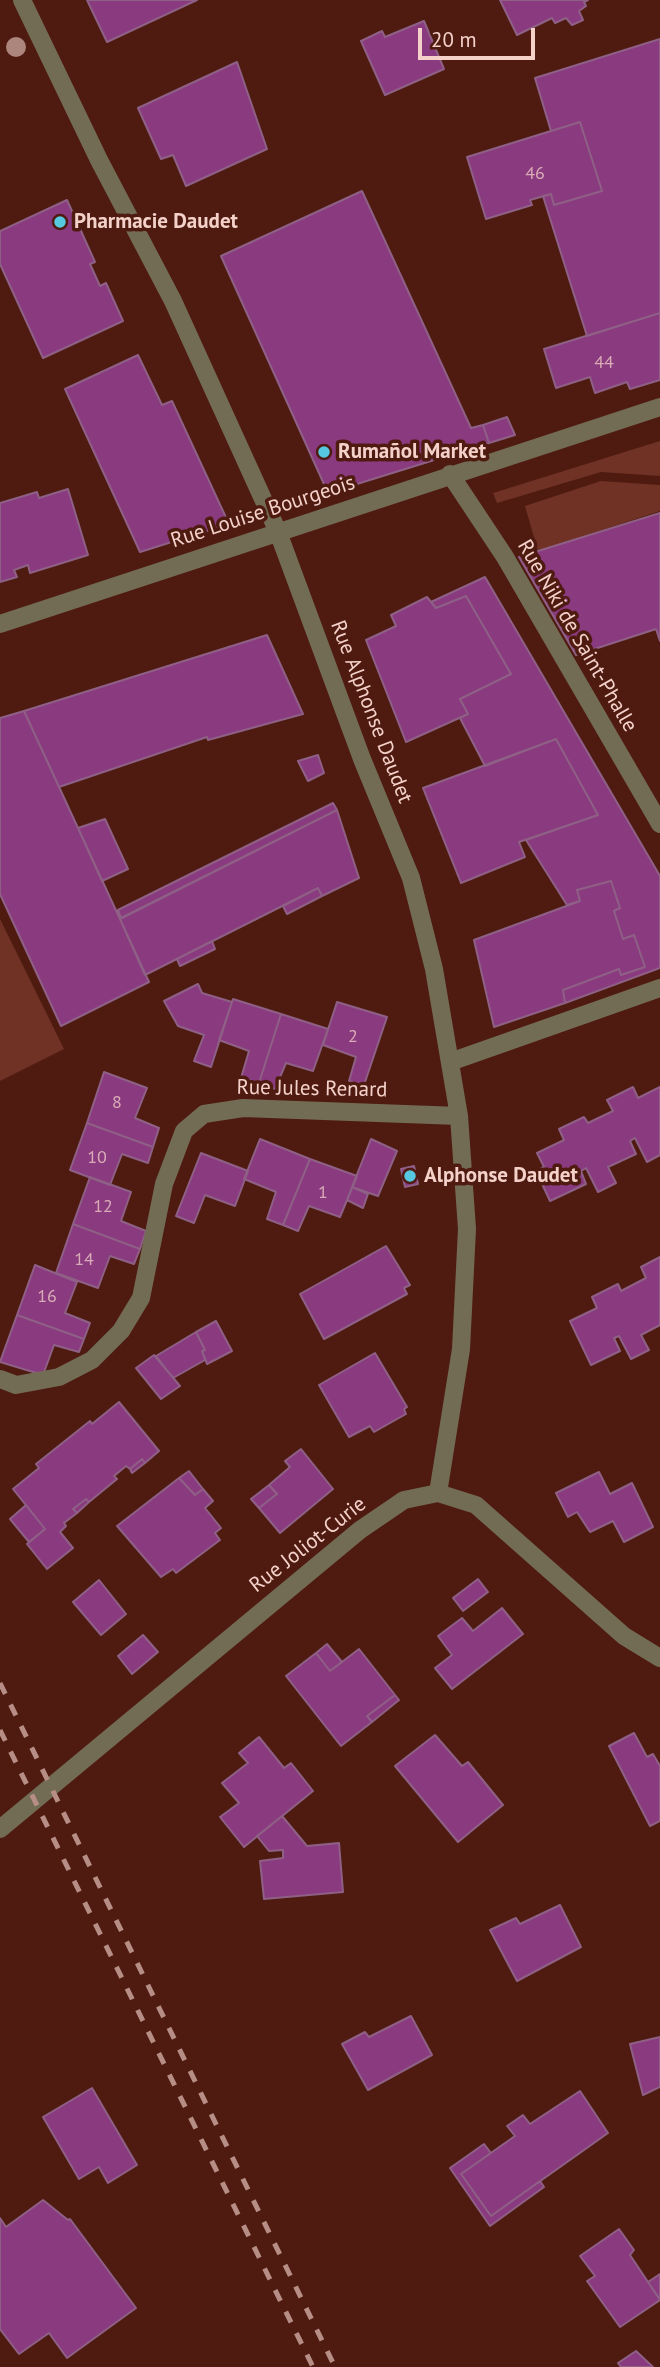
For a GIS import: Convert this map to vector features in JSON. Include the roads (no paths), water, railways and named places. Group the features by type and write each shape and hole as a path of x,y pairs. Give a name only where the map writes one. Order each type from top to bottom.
{"street":[{"name":"Rue Alphonse Daudet","path":"22,0 99,160 173,301 278,532 362,759 411,878 434,969 459,1116 467,1228 467,1289 461,1349 438,1493"},
{"name":"Rue Louise Bourgeois","path":"0,624 660,407"},
{"name":"Rue Niki de Saint-Phalle","path":"450,474 505,557 660,824"},
{"path":"450,1062 660,988"},
{"name":"Rue Jules Renard","path":"0,1380 16,1385 60,1377 92,1360 121,1331 141,1298 164,1184 184,1131 204,1114 243,1108 459,1116"},
{"name":"Rue Joliot-Curie","path":"0,1829 360,1530 404,1500 438,1493 476,1505 624,1636 660,1658"}],"railway":[{"path":"0,1683 335,2367"},
{"path":"0,1730 313,2367"}],"place":[{"name":"Pharmacie Daudet","path":"60,222"},
{"name":"Rumañol Market","path":"324,452"},
{"name":"Alphonse Daudet","path":"410,1176"}]}
